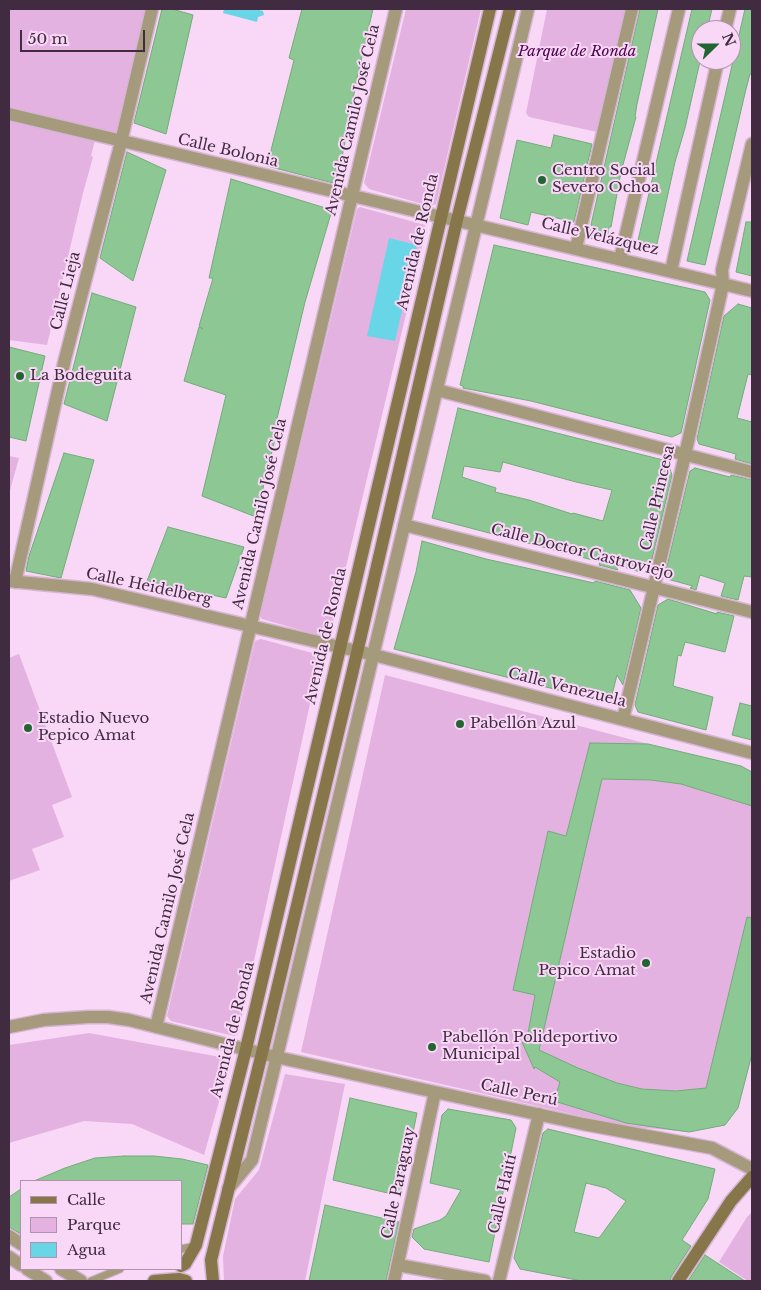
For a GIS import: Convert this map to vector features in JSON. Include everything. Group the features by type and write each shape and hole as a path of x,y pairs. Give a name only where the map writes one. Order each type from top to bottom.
{"street":[{"name":"Calle Lieja","path":"12,582 65,358 121,142 152,9"},
{"name":"Avenida Camilo José Cela","path":"156,1027 396,9"},
{"name":"Avenida de Ronda","path":"182,1266 185,1264 196,1246 246,1049 490,9"},
{"path":"213,1281 211,1260 358,651 457,220 510,9"},
{"path":"228,1189 252,1160 528,9"},
{"path":"576,248 632,9"},
{"path":"620,259 679,9"},
{"path":"671,271 716,70"},
{"name":"Calle Bolonia","path":"9,114 352,197 441,216"},
{"name":"Calle Princesa","path":"622,719 685,455 723,284 722,270 752,144"},
{"name":"Calle Velázquez","path":"441,216 752,291"},
{"path":"436,390 752,472"},
{"name":"Calle Doctor Castroviejo","path":"404,525 752,612"},
{"name":"Calle Heidelberg","path":"12,582 92,589 358,651"},
{"name":"Calle Venezuela","path":"358,651 752,753"},
{"name":"Calle Perú","path":"9,1027 44,1020 88,1016 108,1017 435,1092 712,1148 752,1169"},
{"name":"Calle Paraguay","path":"394,1281 435,1092"},
{"name":"Calle Haití","path":"499,1281 539,1114"},
{"path":"678,1281 731,1201 752,1177"},
{"path":"9,1236 20,1243"},
{"path":"9,1257 20,1264"},
{"path":"398,1265 485,1281"},
{"path":"29,1270 46,1281"},
{"path":"63,1270 80,1281"},
{"path":"157,1280 175,1270"},
{"path":"157,1280 178,1279 186,1281"}],"lane":[{"path":"182,1249 196,1246"},
{"path":"91,1281 118,1270"}],"green space":[{"path":"9,9 152,9 121,142 96,136 91,156 93,157 47,345 9,340"},
{"path":"406,9 481,9 436,204 430,206 369,189 364,183"},
{"name":"Parque de Ronda","path":"547,9 626,9 597,132 529,117 526,113"},
{"path":"360,207 425,225 426,230 330,634 325,637 262,619 260,616 357,209"},
{"path":"9,456 19,458 9,494"},
{"path":"261,639 316,654 320,658 238,1034 234,1036 171,1021 167,1016 255,641"},
{"name":"Estadio Nuevo Pepico Amat","path":"19,654 72,797 52,805 64,837 32,849 40,870 9,881 9,658"},
{"path":"385,675 671,750 741,766 752,772 752,1054 738,1108 725,1125 689,1132 625,1126 301,1052"},
{"path":"89,1033 231,1059 204,1155 132,1124 84,1121 9,1143 9,1045"},
{"path":"285,1074 345,1084 305,1281 224,1281 223,1256 235,1199 259,1170"},
{"path":"752,1212 752,1281 748,1281 719,1262"}],"water":[{"path":"224,9 259,9 263,11 264,15 258,17 257,22 223,13"},
{"path":"389,238 417,245 395,341 367,336"}],"building":[{"path":"162,9 172,9 193,15 166,134 134,123"},
{"path":"302,9 373,9 357,78 337,184 267,166 294,60 289,58"},
{"path":"640,9 658,9 637,104 636,117 621,172 607,241 588,238"},
{"path":"692,9 712,9 709,20 691,20 691,70 698,70 655,253 636,249"},
{"path":"745,9 752,9 752,75 750,74 746,89 705,265 687,261 731,70 741,70 741,26"},
{"name":"Centro Social Severo Ochoa","path":"554,135 592,144 574,222 531,212 528,225 500,218 517,140 551,148"},
{"path":"127,152 166,170 133,281 100,258"},
{"path":"231,179 332,210 305,302 256,517 202,496 226,395 184,381 199,327 203,329 199,326 213,278 209,278"},
{"path":"746,222 752,222 752,276 736,272"},
{"path":"494,245 705,292 710,300 681,433 672,437 531,401 463,388 460,385"},
{"path":"92,293 136,307 107,421 64,404"},
{"path":"738,304 752,308 752,375 748,374 737,418 752,422 752,464 735,459 736,454 699,444 697,439 724,316"},
{"path":"9,347 45,356 26,441 9,437"},
{"path":"458,408 667,461 672,475 651,563 640,572 614,564 618,570 599,565 600,562 432,518","holes":["503,462 612,490 603,521 495,492 496,488 462,477 464,466 500,472"]},
{"path":"64,453 94,460 61,578 26,571 29,556"},
{"path":"695,468 730,477 731,475 752,480 752,577 744,576 738,600 721,596 725,583 700,575 696,590 690,588 693,586 667,579 665,574 690,471"},
{"path":"168,527 244,547 226,598 147,581"},
{"path":"422,541 486,559 630,590 641,608 623,685 617,675 610,703 394,649 416,572"},
{"path":"668,599 717,614 717,612 734,616 725,652 685,642 681,656 678,655 673,686 713,697 706,730 638,712 635,705 658,605"},
{"path":"740,703 752,706 752,740 732,735"},
{"path":"590,743 648,744 741,766 752,772 752,806 681,784 651,780 602,779 539,1050 617,1083 642,1089 676,1091 706,1088 747,917 752,918 752,1054 738,1108 725,1125 689,1132 626,1123 554,1101 560,1082 535,1067 534,1069 522,1042 526,1044 535,995 513,990 548,831 566,836"},
{"path":"350,1098 417,1113 400,1196 333,1180"},
{"path":"448,1109 511,1120 516,1128 489,1262 424,1249 412,1237 414,1229 446,1216 461,1190 430,1183 442,1115"},
{"path":"548,1129 715,1169 708,1199 682,1240 691,1246 670,1281 582,1281 520,1269 514,1258 543,1133","holes":["586,1183 606,1188 626,1201 599,1238 574,1232"]},
{"path":"154,1156 182,1159 208,1165 193,1224 182,1224 182,1180 36,1180 95,1158"},
{"path":"20,1190 20,1233 9,1227 9,1197"},
{"path":"325,1205 399,1222 386,1281 309,1281"},
{"path":"705,1255 745,1281 688,1281"}],"place":[{"name":"Centro Social Severo Ochoa","path":"542,180"},
{"name":"La Bodeguita","path":"20,376"},
{"name":"Pabellón Azul","path":"460,724"},
{"name":"Estadio Nuevo Pepico Amat","path":"28,728"},
{"name":"Estadio Pepico Amat","path":"646,963"},
{"name":"Pabellón Polideportivo Municipal","path":"432,1047"}]}
